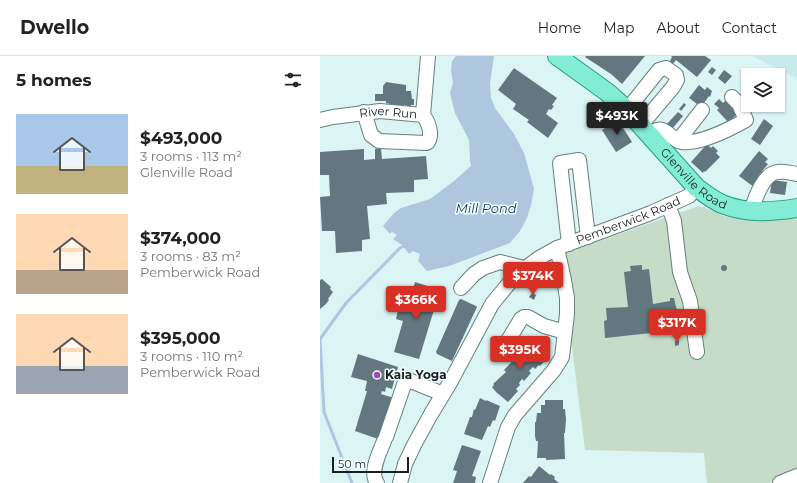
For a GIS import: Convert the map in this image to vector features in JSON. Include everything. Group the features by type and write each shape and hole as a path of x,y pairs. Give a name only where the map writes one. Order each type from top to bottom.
{"main road":[{"name":"Glenville Road","path":"556,56 607,92 645,130 696,187 722,204 751,211 774,212 797,208"}],"street":[{"name":"River Run","path":"320,120 329,117 380,111 423,114 428,56"},
{"path":"626,110 659,70 666,68 676,75 677,80 656,108 645,130 652,132 659,129 678,141 692,142 726,132 749,122 739,104 732,98"},
{"path":"678,141 702,110"},
{"path":"364,112 371,135 378,141 426,143 430,140 430,132 428,120 423,114"},
{"path":"490,483 508,426 515,415 554,370 562,357 567,298 564,280 560,163 579,160 588,237"},
{"path":"751,211 758,193 768,176 779,172 797,174"},
{"name":"Pemberwick Road","path":"400,483 405,464 414,446 492,304 515,276 524,268 563,246 689,196 696,187"},
{"path":"668,205 674,220 680,272 690,301 697,352"},
{"path":"461,288 474,274 483,268 500,262 524,268"},
{"path":"500,352 521,319 524,317 528,317 544,326 565,332"},
{"path":"377,483 374,479 374,472 406,379 443,394"},
{"path":"780,483 797,476"}],"shaded area":[{"path":"752,56 797,56 797,78 785,72 785,68 777,68"}],"green space":[{"path":"699,206 727,217 739,219 797,214 797,472 769,483 707,483 704,453 585,450 571,339 565,253"}],"water":[{"name":"Mill Pond","path":"456,56 494,56 490,84 491,98 495,108 514,134 524,153 534,189 527,218 520,231 510,243 449,266 427,271 418,261 420,254 413,251 409,254 402,245 393,239 397,235 392,232 390,234 383,226 394,213 401,208 430,199 471,166 469,140 455,113 450,93 453,83 451,71 452,61"}],"building":[{"path":"645,56 622,84 611,74 585,57"},
{"path":"671,56 705,56 711,60 697,77 676,60 672,65 669,63 672,57"},
{"path":"712,67 716,70 712,75 708,72"},
{"path":"514,68 557,98 552,105 554,106 551,110 549,109 546,114 558,123 548,138 527,122 529,120 513,109 516,104 498,90"},
{"path":"724,70 732,76 725,84 718,78"},
{"path":"386,82 406,85 406,91 411,91 412,99 414,99 414,105 411,105 411,108 407,108 407,105 395,105 386,103 386,101 375,101 375,94 383,94 383,86"},
{"path":"699,85 705,90 707,87 712,91 710,97 709,96 701,107 689,98"},
{"path":"719,99 723,103 727,99 740,112 728,122 717,110 719,108 714,104"},
{"path":"684,103 686,105 681,111 679,109"},
{"path":"678,112 683,116 671,130 666,125"},
{"path":"764,119 773,126 760,145 751,139"},
{"path":"618,120 632,142 616,152 602,130"},
{"path":"707,144 711,148 713,146 718,151 716,153 720,157 703,173 691,162"},
{"path":"364,149 364,160 375,159 375,149 381,149 382,159 426,156 428,179 414,180 414,192 386,193 387,204 367,206 370,239 362,240 362,251 336,253 335,231 322,231 320,197 330,196 329,175 320,175 320,152"},
{"path":"759,151 768,159 765,162 768,164 759,175 762,178 754,187 739,176"},
{"path":"772,180 787,182 785,195 770,193"},
{"path":"642,265 642,270 649,269 653,304 670,301 670,298 674,298 677,311 680,311 680,318 677,319 679,330 605,338 604,321 607,320 606,308 628,307 624,272 631,271 630,266"},
{"path":"724,265 727,268 724,271 721,268"},
{"path":"322,279 331,287 330,289 333,292 326,304 320,309 320,280"},
{"path":"415,282 440,290 419,359 394,352 403,321 396,319 398,310 403,297 410,299"},
{"path":"532,293 536,295 534,300 529,297"},
{"path":"461,299 477,307 452,361 437,354 436,352 459,300"},
{"path":"534,340 550,355 540,366 539,365 535,369 533,367 529,371 531,373 524,381 522,379 519,383 520,385 516,389 518,391 508,402 496,392 492,387 494,385 493,384 506,372 504,370 519,354 520,355 523,353 522,352"},
{"path":"679,340 679,345 675,346 675,341"},
{"path":"358,354 398,367 392,389 386,387 385,392 382,391 381,394 394,398 381,440 355,431 367,391 365,391 367,381 351,377"},
{"path":"480,398 500,406 495,421 493,420 490,427 488,426 482,440 464,434 470,417 472,417 474,409 475,410"},
{"path":"545,400 563,400 563,409 565,409 566,419 564,433 565,459 546,460 546,458 537,458 538,441 536,441 535,436 535,422 537,413 541,413 541,405 545,405"},
{"path":"462,445 481,451 472,476 476,477 475,483 453,483 457,471 453,470"},
{"path":"539,466 555,477 554,479 559,483 523,483 529,476 531,477"}],"waterway":[{"path":"352,483 324,412 320,339 346,303 400,248 406,245"}],"place":[{"name":"Kaia Yoga","path":"377,375"}]}
